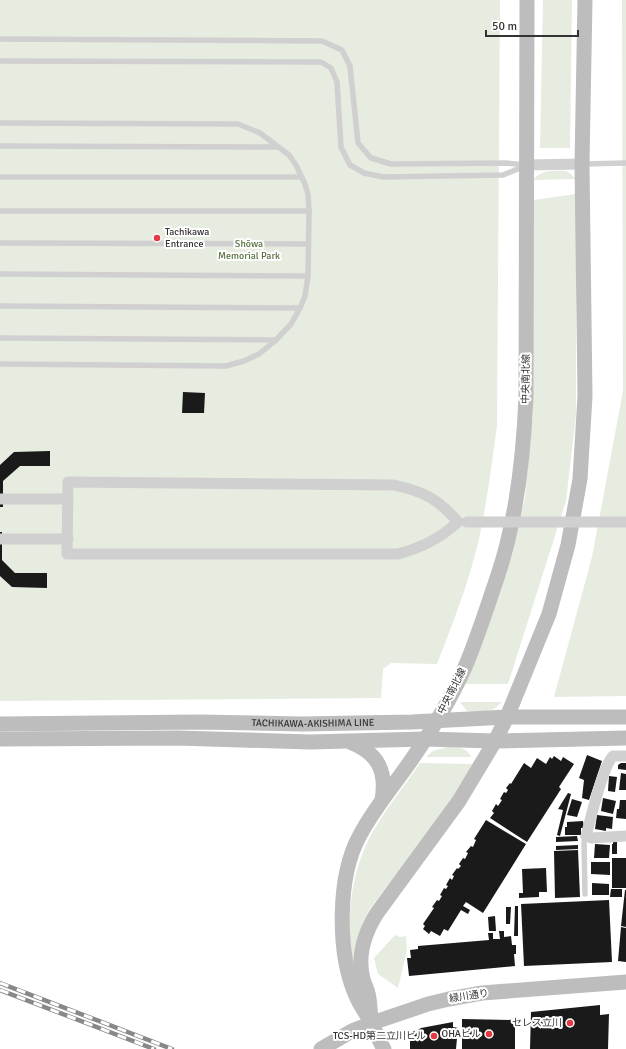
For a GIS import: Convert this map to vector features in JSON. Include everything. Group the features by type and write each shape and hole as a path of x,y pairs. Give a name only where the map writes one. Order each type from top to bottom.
{"main road":[{"name":"中央南北線","path":"372,1023 356,996 350,979 343,934 343,901 348,865 360,835 382,800 412,760 437,721 465,668 486,610 507,544 519,482 524,445 526,397 527,0"},
{"path":"384,1049 372,1023 368,993 361,967 362,950 370,925 380,908 460,801 495,741 507,717 549,614 568,545 580,479 585,396 582,164 585,0"},
{"name":"TACHIKAWA-AKISHIMA LINE","path":"0,724 191,722 302,724 437,721 507,717 626,717"},
{"name":"TACHIKAWA-AKISHIMA LINE","path":"0,740 156,738 310,742 425,739 495,741 626,738"},
{"path":"347,741 367,750 378,763 383,780 382,800"},
{"name":"緑川通り","path":"321,1049 352,1031 372,1023 428,1004 466,995 626,982"}],"street":[{"path":"527,165 582,164"},
{"path":"462,522 445,507 428,496 394,485 68,482 67,554 398,554 428,544 462,522 626,522"},
{"path":"0,499 68,499"},
{"path":"0,538 68,539"},
{"path":"626,756 613,756 609,761 586,836 591,838 626,836"}],"lane":[{"path":"0,39 322,41 342,50 350,66 358,143 371,158 391,164 506,163 527,165"},
{"path":"0,61 321,62 331,68 337,82 341,147 350,165 364,173 383,177 503,175 527,165"},
{"path":"0,123 238,124 260,133 289,155 296,165 305,184 308,194 309,211 307,244 308,276 305,296 291,324 276,340 259,354 244,361 226,366 0,364"},
{"path":"0,146 278,147"},
{"path":"582,164 626,163"},
{"path":"0,178 301,178"},
{"path":"0,211 309,211"},
{"path":"0,243 307,244"},
{"path":"0,274 308,276"},
{"path":"0,306 300,308"},
{"path":"0,338 276,340"},
{"path":"585,894 584,842 586,836"}],"green space":[{"name":"Shōwa Memorial Park","path":"0,0 500,0 497,425 489,482 479,539 466,587 437,664 391,663 383,669 381,698 0,701"},
{"path":"543,0 572,0 570,148 540,148"},
{"path":"622,0 626,0 626,696 554,697 592,557 623,391"},
{"path":"566,171 575,179 533,180 544,172"},
{"path":"576,194 576,415 566,501 508,684 465,684 512,555 525,497 533,413 533,200"},
{"path":"460,702 502,702 494,709 486,711 467,711"},
{"path":"447,747 464,749 471,757 426,757 433,751"},
{"path":"420,763 472,764 468,775 434,825 371,907 359,934 354,967 351,951 350,918 351,902 357,869 369,839 387,810"},
{"path":"395,935 400,937 406,936 407,950 398,988 378,974 374,958"}],"building":[{"path":"183,392 205,393 204,413 182,413"},
{"path":"50,451 50,466 20,466 3,481 3,507 0,507 0,465 14,452"},
{"path":"0,532 2,532 2,560 15,573 47,573 47,588 12,587 0,576"},
{"path":"587,755 602,761 589,800 582,798 584,780 579,778"},
{"path":"554,756 561,761 563,757 574,764 559,787 561,789 527,842 490,818 494,813 492,811 496,804 498,806 502,800 500,799 504,792 506,793 508,790 506,788 510,783 511,784 524,763 531,768 537,758 546,764 550,757 552,759"},
{"path":"621,763 626,763 626,770 618,769 618,765"},
{"path":"621,773 626,774 626,790 619,790"},
{"path":"609,776 617,777 615,792 608,791"},
{"path":"568,793 571,794 560,836 557,835 563,810 558,809"},
{"path":"603,798 616,801 613,814 601,811"},
{"path":"572,799 582,802 577,817 567,815"},
{"path":"620,800 626,800 626,819 616,818"},
{"path":"597,815 613,817 612,829 606,828 606,831 595,829"},
{"path":"486,820 526,844 483,913 466,902 463,906 470,910 468,914 461,910 448,931 444,929 440,936 431,931 429,934 423,929 425,926 423,924 434,908 432,907 442,896 440,895 444,888 446,889 448,886 446,885 450,878 452,880 454,876 452,875 457,868 458,869 461,866 459,864 463,858 465,859 468,853 466,852 471,846 473,847 476,840 474,839"},
{"path":"583,821 584,828 581,828 581,835 565,835 565,827 567,827 567,822"},
{"path":"577,836 578,841 556,842 556,837"},
{"path":"613,841 617,841 617,854 612,854"},
{"path":"595,844 610,845 609,858 594,858"},
{"path":"578,845 578,849 556,850 556,846"},
{"path":"578,850 580,897 555,898 554,851"},
{"path":"612,858 626,858 626,888 612,888"},
{"path":"591,862 610,862 610,875 591,874"},
{"path":"546,868 547,892 539,892 539,897 519,898 519,893 523,893 522,869"},
{"path":"592,883 609,884 609,895 592,895"},
{"path":"611,889 622,889 622,897 610,897"},
{"path":"626,890 626,927 621,926"},
{"path":"609,900 612,962 524,966 521,904"},
{"path":"515,906 518,906 518,936 514,936"},
{"path":"506,907 511,907 510,924 506,924"},
{"path":"495,916 496,931 489,931 488,917"},
{"path":"621,927 626,928 626,962 618,961"},
{"path":"499,931 504,931 504,937 511,936 512,945 516,945 516,954 514,954 515,966 409,976 407,958 411,958 410,950 418,949 418,946 489,940 488,933 493,933 493,939 500,939"},
{"name":"セレス立川","path":"600,1005 600,1015 609,1014 608,1049 530,1049 531,1012"},
{"name":"OHAビル","path":"462,1019 515,1020 515,1049 462,1049"},
{"name":"TCS-HD第二立川ビル","path":"453,1022 453,1027 458,1028 456,1049 410,1049 410,1038 416,1031 421,1028"}],"railway":[{"path":"0,983 172,1049"},
{"path":"0,990 154,1049"}],"place":[{"name":"Tachikawa Entrance","path":"157,238"},
{"name":"セレス立川","path":"570,1023"},
{"name":"OHAビル","path":"489,1034"},
{"name":"TCS-HD第二立川ビル","path":"434,1036"}]}
